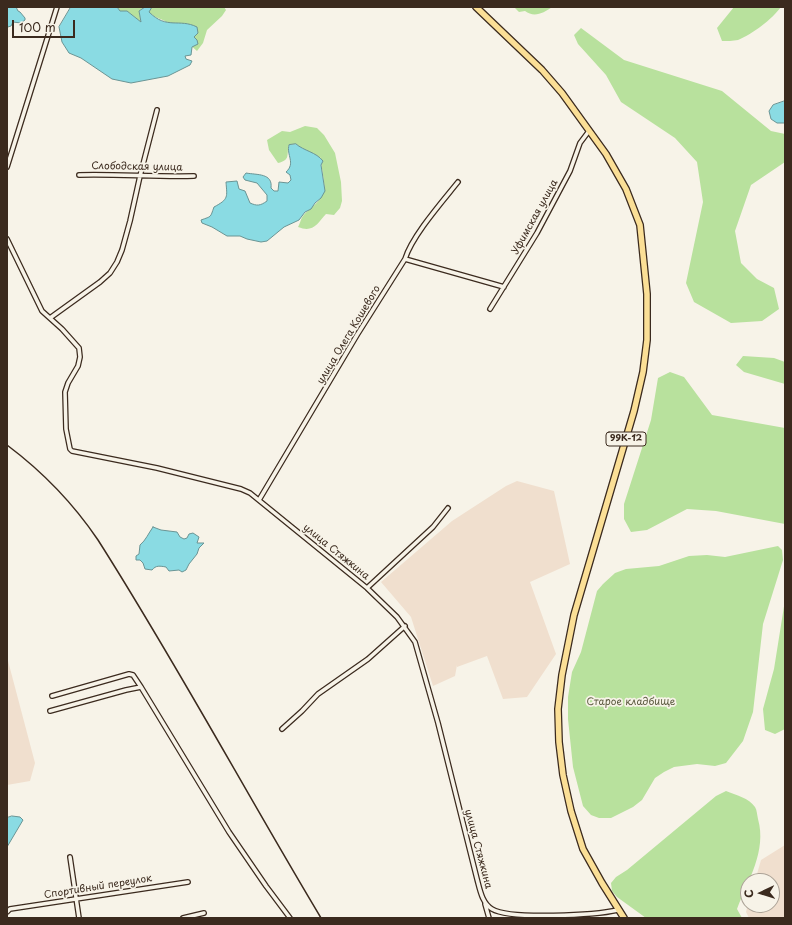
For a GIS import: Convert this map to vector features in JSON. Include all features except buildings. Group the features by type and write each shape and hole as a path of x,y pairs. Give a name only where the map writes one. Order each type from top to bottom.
{"main road":[{"name":"99К-12","path":"476,7 542,70 562,93 606,154 626,189 640,225 647,294 647,340 643,372 634,411 574,615 562,675 558,709 559,742 563,775 571,811 583,849 624,918"}],"street":[{"path":"7,168 57,7"},
{"path":"50,318 100,282 110,273 117,262 129,228 140,176 157,110"},
{"name":"Уфимская улица","path":"490,309 537,233 570,171 580,143 589,131"},
{"name":"Слободская улица","path":"79,175 110,174 140,176 194,176"},
{"name":"улица Олега Кошевого","path":"259,500 356,335 406,260 408,250 458,182"},
{"name":"улица Стяжкина","path":"7,239 42,311 62,329 79,348 80,357 78,366 68,383 65,392 66,429 70,449 158,468 241,489 250,493 367,588 405,626 415,642 438,723 475,872 485,903 492,910 526,915 604,913 618,910"},
{"path":"406,260 504,287"},
{"path":"367,588 433,527 448,508"},
{"path":"282,729 318,694 368,659 405,626"},
{"path":"52,696 129,674 133,675 229,832 290,918"},
{"path":"50,710 141,687"},
{"path":"70,857 79,918"},
{"name":"Спортивный переулок","path":"8,910 76,898 188,882"},
{"path":"485,903 489,918"},
{"path":"183,918 204,913"}],"shaded area":[{"path":"517,481 554,491 570,564 530,582 556,654 527,697 503,699 487,656 457,667 457,665 455,676 433,686 411,617 381,582 452,521 506,486"},
{"path":"7,657 35,763 30,781 7,785"},
{"path":"785,845 785,918 749,918 746,913 780,913 780,873 757,873 761,860"}],"green space":[{"path":"117,7 144,7 139,11 141,22 127,11 120,11"},
{"path":"147,7 224,7 226,10 222,16 207,30 203,43 197,51 173,27 151,14"},
{"path":"514,7 552,7 542,13 532,14 525,11 519,12"},
{"path":"734,7 781,7 767,21 750,34 738,40 722,41 717,28"},
{"path":"581,28 624,60 722,91 771,131 785,134 785,162 751,185 735,231 741,263 757,279 774,288 779,309 762,321 731,323 694,302 686,283 703,202 697,162 675,138 621,102 606,75 578,44 574,35"},
{"path":"305,126 317,128 324,135 335,153 341,182 342,201 340,208 334,215 326,214 311,228 303,229 298,227 302,217 320,199 324,192 321,158 296,144 289,145 286,159 278,163 269,150 267,140 282,131 290,132"},
{"path":"743,356 774,358 785,362 785,384 744,372 736,365"},
{"path":"670,372 684,377 712,415 785,428 785,524 716,511 687,509 647,530 631,532 624,519 624,504 651,420 658,378"},
{"name":"Старое кладбище","path":"778,546 782,550 783,560 763,624 753,712 743,741 726,763 715,766 697,764 674,767 655,778 642,800 633,807 611,818 599,818 591,815 583,806 573,767 568,719 568,697 572,672 581,652 597,591 615,573 626,569 659,566 689,556 707,555 725,557"},
{"path":"785,600 785,729 775,734 765,730 763,709 774,669"},
{"path":"726,791 749,801 756,810 760,831 760,842 752,873 740,873 740,902 737,909 742,918 646,918 617,897 612,891 611,883 616,877 627,870 716,796"}],"water":[{"path":"7,7 16,7 25,20 21,23 13,22 11,26 8,27"},
{"path":"71,7 117,7 120,11 127,11 141,22 139,11 145,7 152,7 149,12 162,21 184,23 197,27 198,33 194,37 198,44 192,47 191,55 185,56 186,59 192,61 190,65 168,76 131,83 112,79 81,58 69,53 62,42 59,27"},
{"path":"785,101 785,123 777,123 771,119 769,111 773,105"},
{"path":"296,144 323,161 321,165 325,191 321,198 311,209 305,212 299,220 284,227 267,241 261,242 240,236 227,236 202,223 201,220 210,216 214,207 225,200 227,194 226,182 237,181 239,189 245,191 250,203 258,205 267,201 267,195 257,183 245,180 243,177 246,173 267,177 271,183 271,188 274,191 278,191 279,182 288,183 291,180 290,175 286,172 289,169 291,162 288,149 289,145"},
{"path":"153,527 161,530 177,532 180,537 184,539 187,538 189,534 193,533 199,537 197,543 204,543 199,548 197,554 186,570 182,572 179,570 169,571 166,567 160,566 155,567 152,570 145,569 140,560 136,560 136,556 139,554 140,545"},
{"path":"12,816 20,817 23,820 7,847 7,818"}],"railway":[{"path":"7,445 33,466 57,489 78,513 98,540 184,681 321,918"}]}
